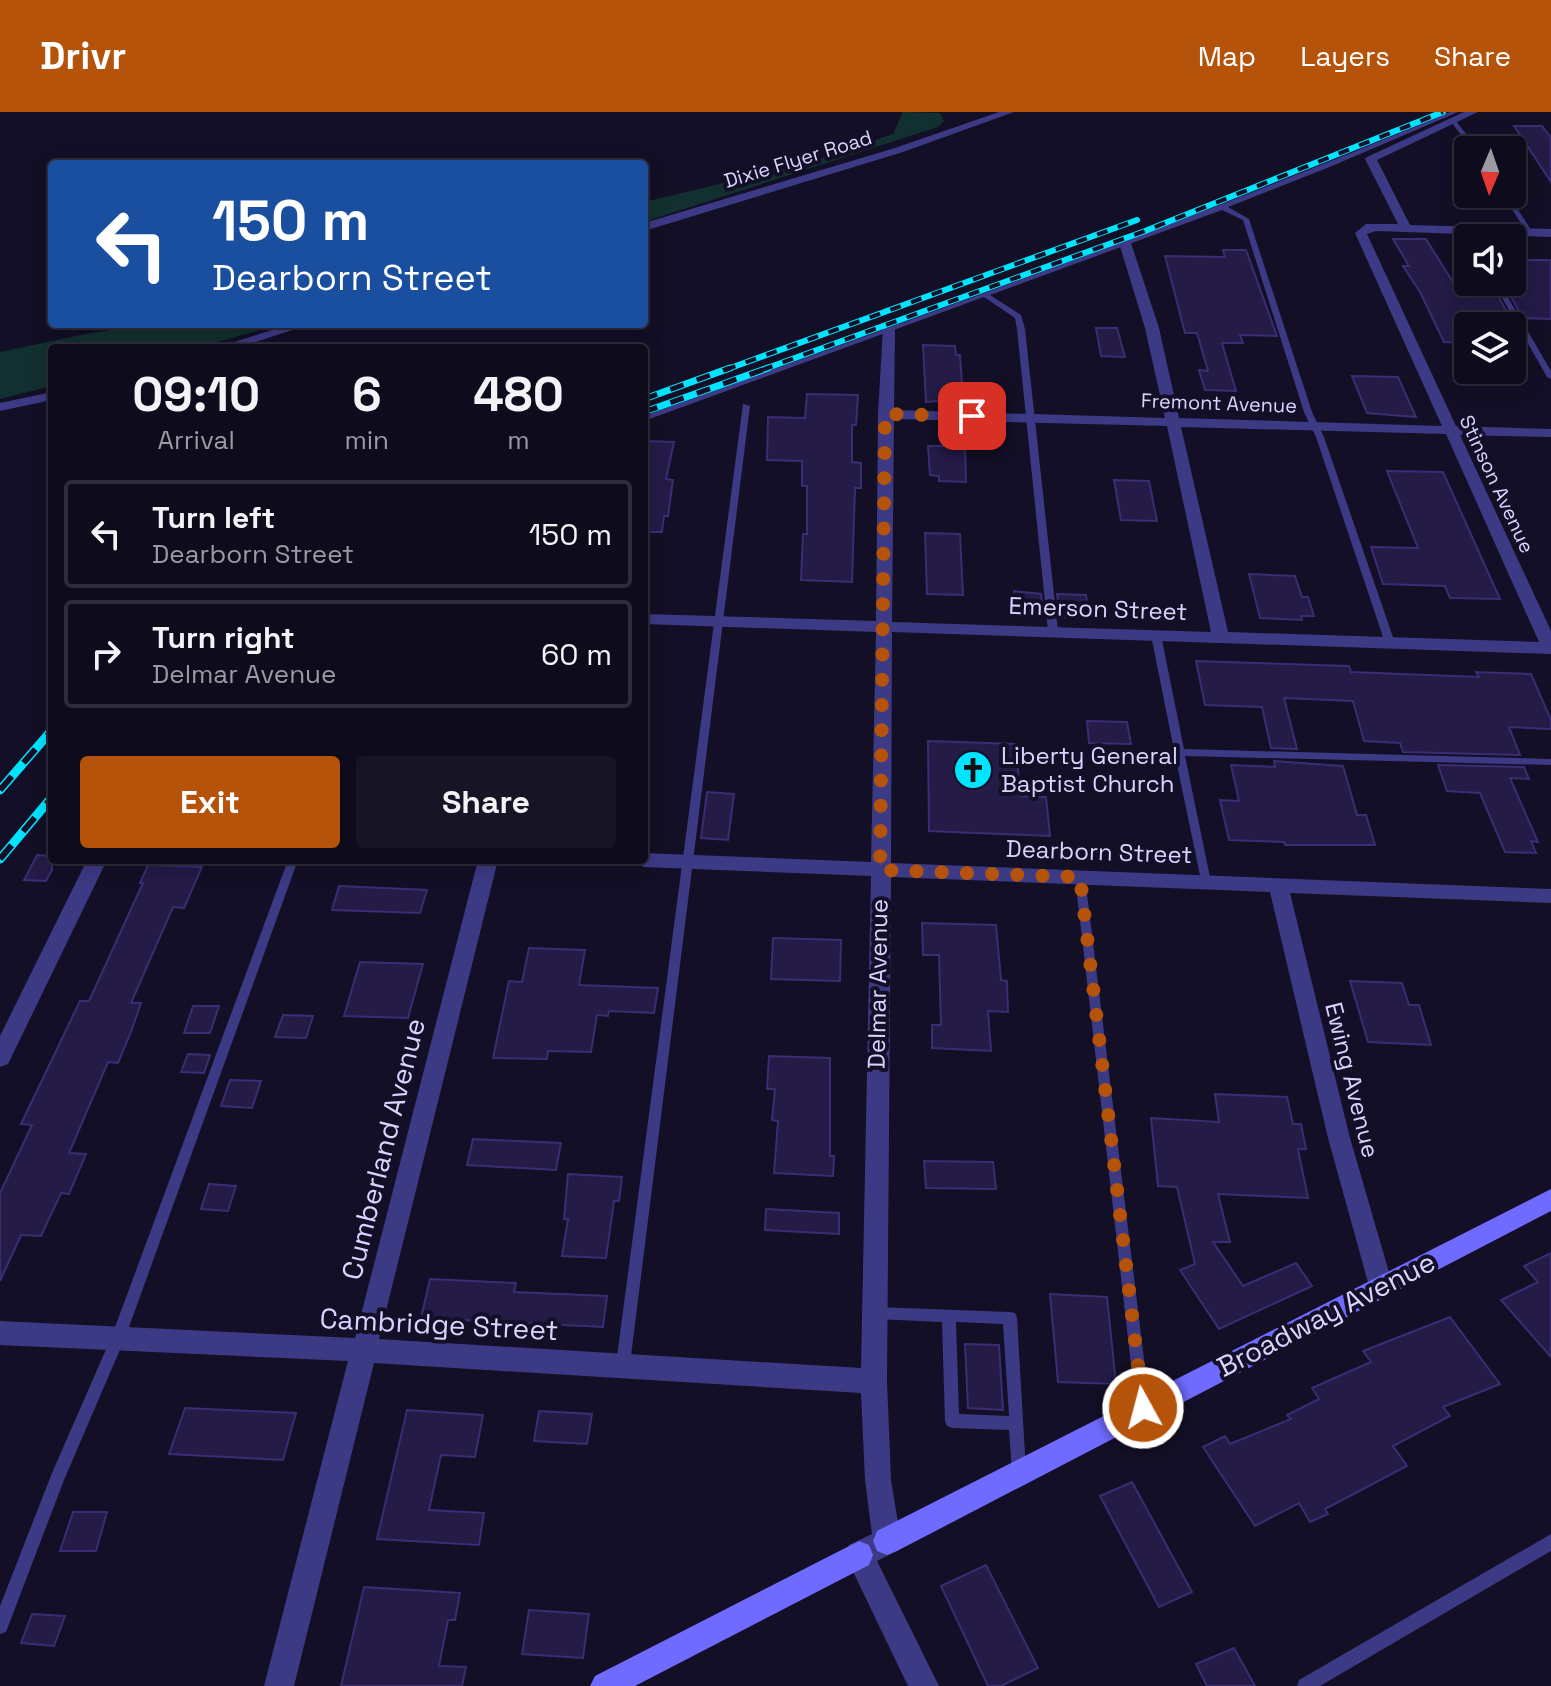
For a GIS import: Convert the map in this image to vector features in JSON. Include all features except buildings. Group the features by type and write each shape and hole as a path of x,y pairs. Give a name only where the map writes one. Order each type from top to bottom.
{"main road":[{"name":"Broadway Avenue","path":"887,1541 1551,1199"},
{"path":"605,1686 859,1555"}],"street":[{"name":"Dixie Flyer Road","path":"648,226 899,150 1009,112"},
{"path":"1454,233 1406,228 1372,157 1454,116 1473,112"},
{"name":"Stinson Avenue","path":"1406,228 1366,228 1361,233 1551,648"},
{"path":"1526,233 1551,233"},
{"path":"1125,243 1152,328 1221,637"},
{"path":"236,344 290,328"},
{"name":"Delmar Avenue","path":"887,1541 878,1480 874,1381 888,330"},
{"path":"0,407 48,397"},
{"name":"Fremont Avenue","path":"885,414 1551,433"},
{"name":"Emerson Street","path":"648,619 1551,648"},
{"name":"Dearborn Street","path":"648,860 1551,896"},
{"path":"0,1058 95,864"},
{"name":"Cumberland Avenue","path":"279,1686 487,864"},
{"name":"Ewing Avenue","path":"1278,885 1339,1138 1381,1286"},
{"name":"Cambridge Street","path":"0,1333 623,1364 874,1381"},
{"path":"887,1541 859,1555 924,1686"}],"lane":[{"path":"648,418 1222,207 1454,116 1467,136"},
{"path":"1222,207 1246,219 1265,285 1390,643"},
{"path":"1514,208 1530,233"},
{"path":"985,295 1018,317 1053,631"},
{"path":"1504,296 1551,377"},
{"path":"623,1364 746,406"},
{"path":"1156,635 1206,882"},
{"path":"1178,752 1551,762"},
{"path":"0,1626 57,1478 118,1338 292,864"},
{"path":"1080,877 1143,1408"},
{"path":"875,1313 1010,1318 1019,1471"},
{"path":"949,1316 952,1421 1017,1423"},
{"path":"1305,1686 1551,1542"}],"green space":[{"path":"903,112 940,113 944,121 938,127 648,221 648,201 811,162 893,134"},
{"path":"127,328 267,328 210,344 48,344 48,387 0,399 0,352"}],"railway":[{"path":"762,370 1145,231 1443,112"},
{"path":"725,370 1137,220"},
{"path":"648,398 730,368"},
{"path":"648,411 768,368"},
{"path":"0,790 48,735"},
{"path":"0,859 48,802"}],"place":[{"name":"Liberty General Baptist Church","path":"973,770"}],"route":[{"path":"972,416 885,414 880,870 1080,877 1143,1408"}]}
